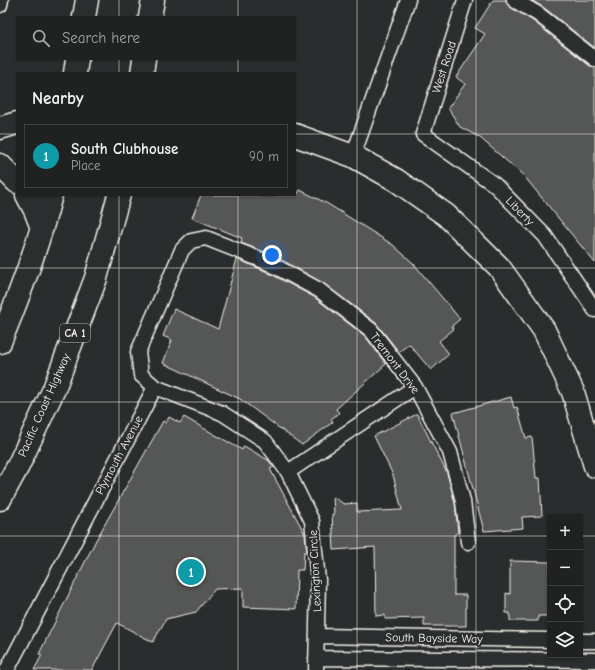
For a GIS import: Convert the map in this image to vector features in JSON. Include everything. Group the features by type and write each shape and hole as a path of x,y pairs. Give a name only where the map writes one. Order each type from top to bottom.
{"main road":[{"path":"84,16 87,0"},
{"path":"150,16 153,0"},
{"path":"75,72 77,60"},
{"path":"142,72 144,60"},
{"path":"0,128 16,123"},
{"path":"296,135 353,156 396,180 446,215 499,267 544,330 573,392 595,466"},
{"path":"0,165 16,181"},
{"path":"27,196 42,228"},
{"path":"0,342 4,318 19,295 42,228 50,196"},
{"name":"Pacific Coast Highway","path":"0,499 18,466 54,390 96,278 119,196"}],"lane":[{"path":"0,5 1,0"},
{"path":"353,156 408,0"},
{"name":"West Road","path":"423,134 465,0"},
{"path":"514,0 538,14 595,59"},
{"name":"Liberty","path":"423,134 495,185 545,236 595,310"},
{"name":"Tremont Drive","path":"155,387 141,374 138,352 182,250 191,241 206,238 269,263 319,290 371,330 415,387 450,452 463,501 468,542"},
{"name":"Lexington Circle","path":"155,387 222,413 265,441 288,472 312,521 318,580 316,664"},
{"name":"Plymouth Avenue","path":"7,670 155,387"},
{"path":"288,472 415,387"},
{"name":"South Bayside Way","path":"317,636 547,640"},
{"path":"468,639 468,665"},
{"path":"583,641 595,641"},
{"name":"South Bayside Way","path":"316,664 468,665 595,660"}],"building":[{"path":"493,0 506,0 510,7 533,21 590,66 595,67 595,263 524,176 479,137 460,127 448,108 465,84 456,77 485,34 475,28"},
{"path":"531,0 595,0 595,48 543,7"},
{"path":"300,190 328,204 393,245 413,263 460,319 452,326 454,329 439,341 449,354 431,370 409,344 399,352 376,323 323,283 273,255 241,243 242,238 192,218 201,196 297,195"},
{"path":"237,259 265,271 314,297 365,336 386,364 336,409 339,413 331,419 333,422 302,445 240,399 163,363 172,340 163,336 174,309 218,329"},
{"path":"511,397 514,408 517,407 526,438 532,437 536,478 540,478 542,516 522,517 523,528 484,531 453,413"},
{"path":"417,414 447,473 455,503 458,532 454,535 454,595 466,595 466,626 424,626 424,618 385,619 385,615 376,616 375,547 334,550 332,514 334,514 333,497 344,504 357,503 357,512 402,510 393,475 374,436"},
{"path":"169,417 180,423 184,417 242,450 244,446 268,460 274,467 270,469 305,534 307,552 304,552 303,570 297,570 296,609 243,607 243,588 215,589 196,612 166,619 153,642 117,623 92,670 34,670 42,655 39,654 96,540 163,421 166,423"},
{"path":"510,561 547,562 547,616 538,616 538,621 510,621 510,613 506,613 506,593 510,594"}],"place":[{"name":"South Clubhouse","path":"191,572"}]}
